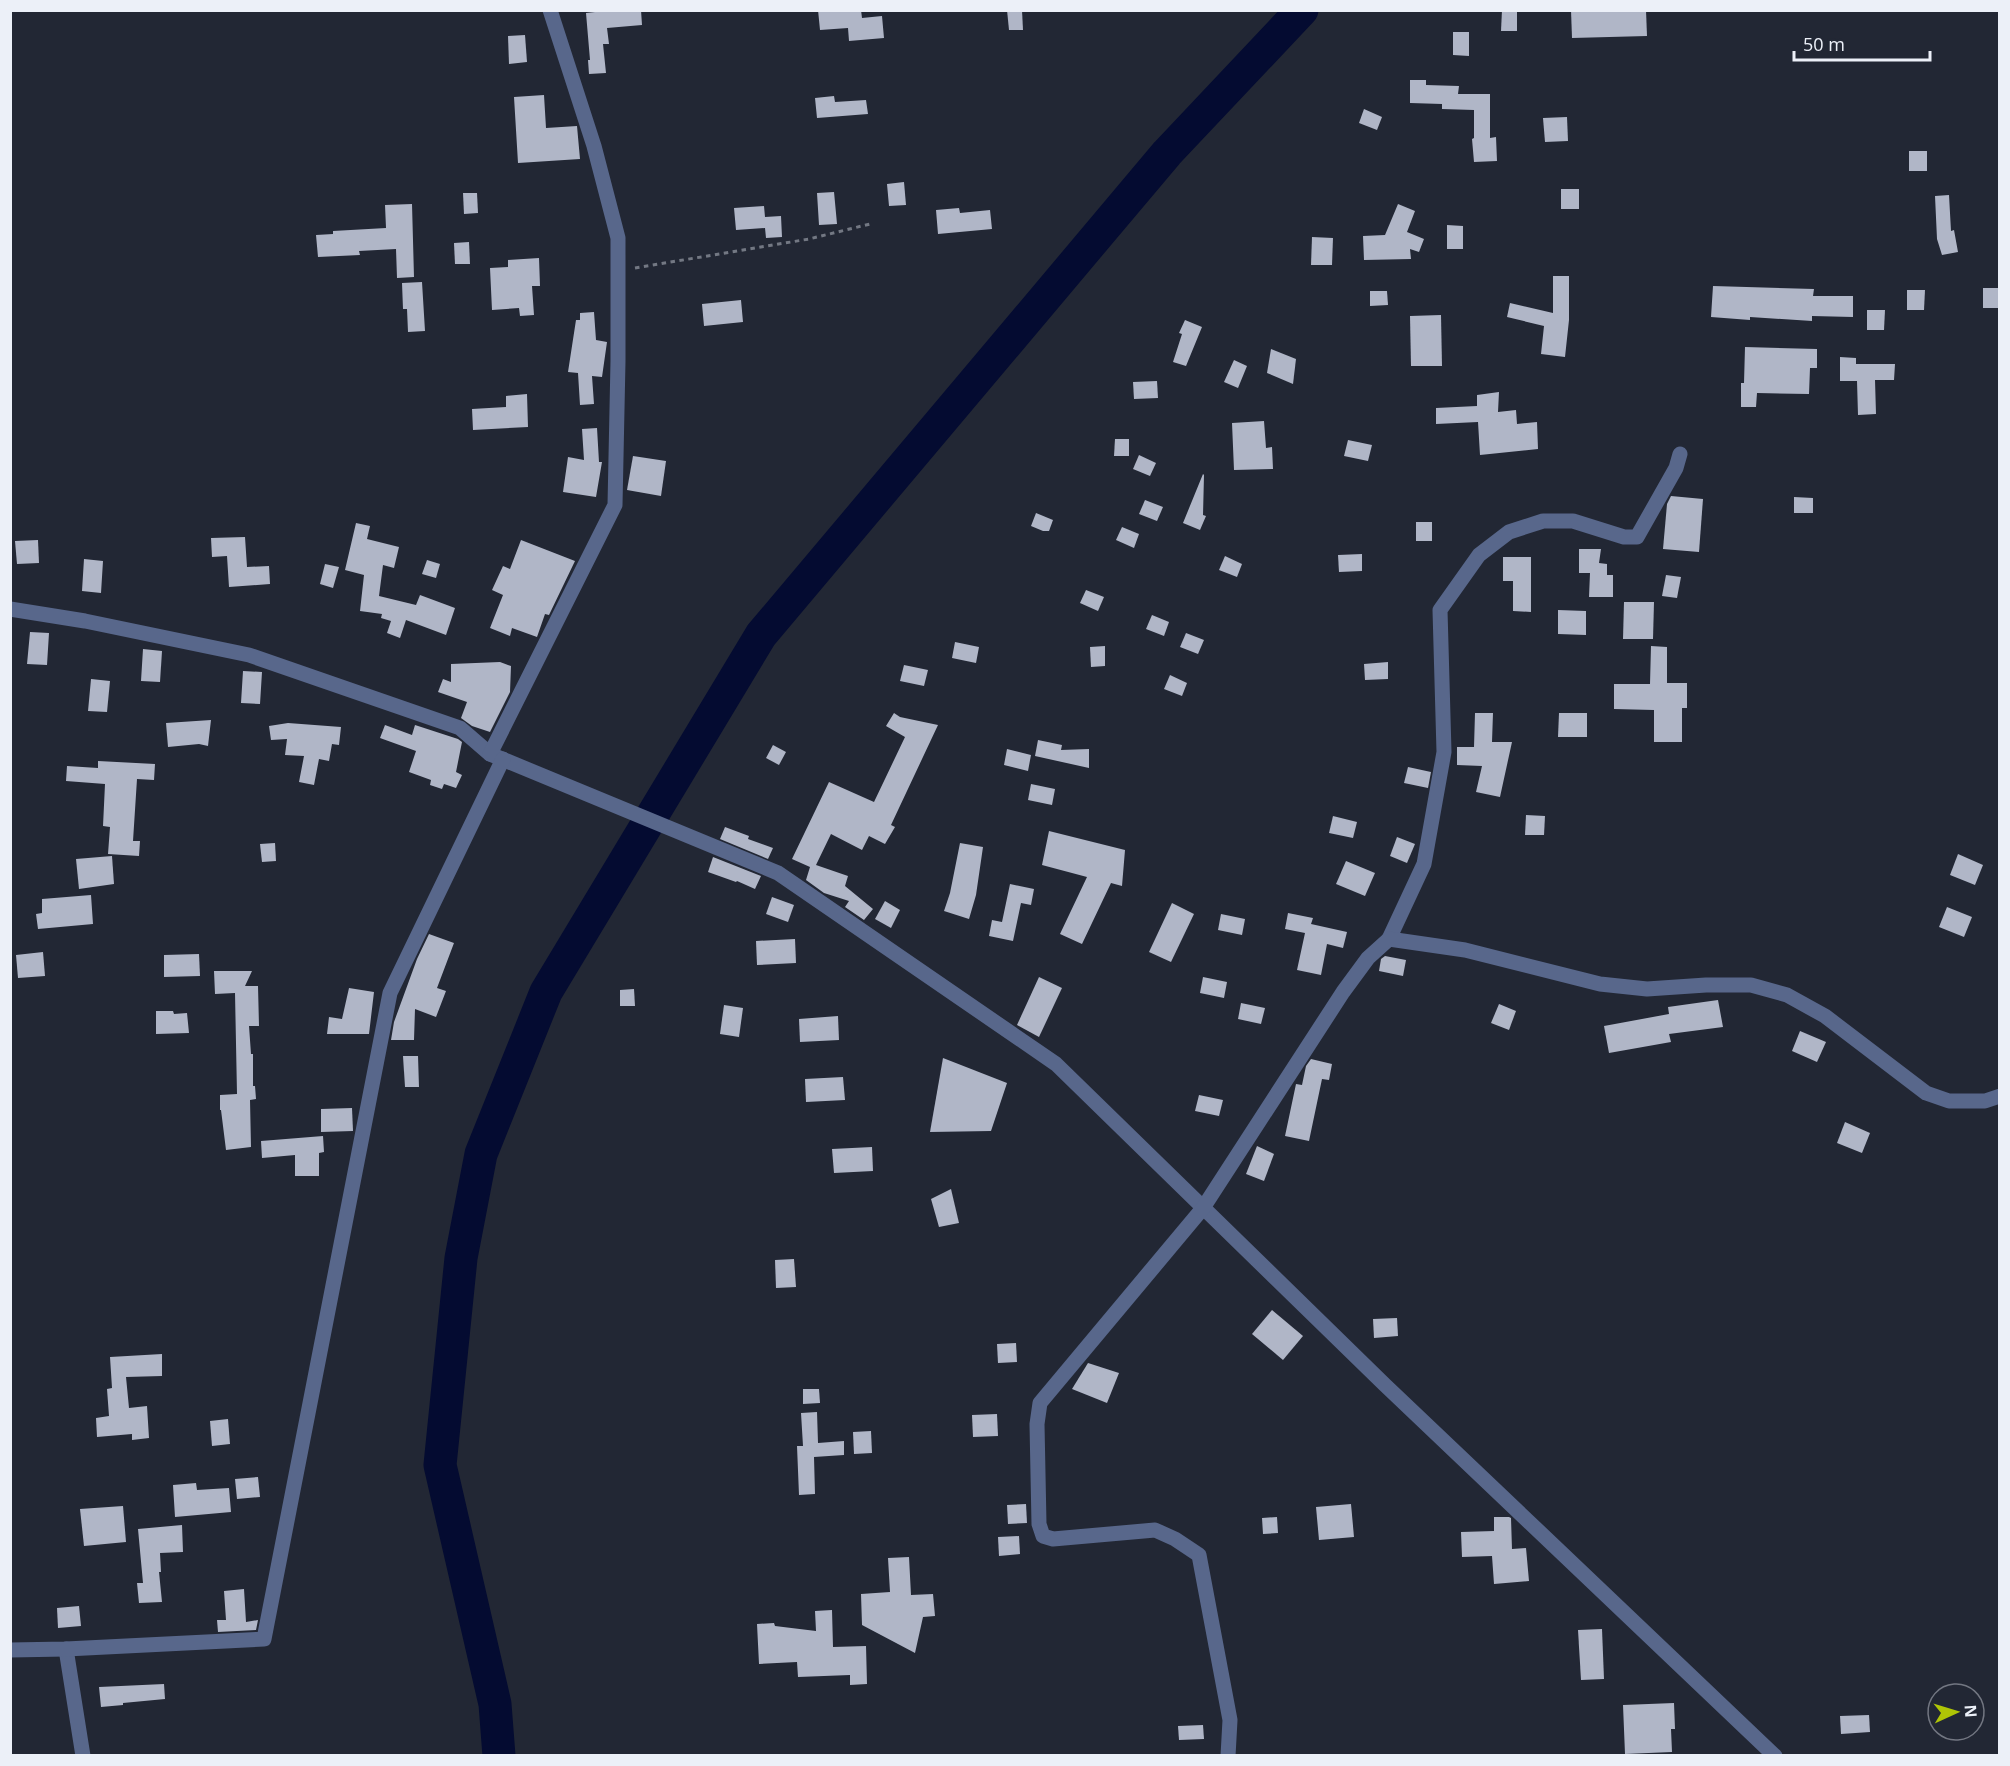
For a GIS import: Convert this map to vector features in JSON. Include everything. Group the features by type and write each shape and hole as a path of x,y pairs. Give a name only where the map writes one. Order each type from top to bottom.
{"street":[{"path":"10,1650 264,1639 390,993 496,757 615,505 618,238 594,146 550,10"},
{"path":"1228,1755 1230,1720 1199,1555 1175,1539 1155,1530 1053,1539 1043,1536 1039,1524 1037,1424 1040,1403 1203,1208 1343,992 1368,958 1389,939 1424,864 1444,752 1440,610 1479,555 1509,532 1543,522 1573,521 1624,537 1637,537 1676,468 1680,454"},
{"path":"10,609 85,621 249,655 460,728 496,757 778,873 1056,1064 1385,1385 1775,1755"},
{"path":"1389,939 1465,950 1600,984 1647,989 1751,985 1787,995 1825,1016 1926,1093 1949,1101 1984,1101 2000,1096"},
{"path":"66,1649 83,1755"}],"path":[{"path":"619,270 809,239 870,224"}],"building":[{"path":"641,10 642,25 607,28 609,44 603,44 606,73 589,74 586,13"},
{"path":"818,10 861,10 862,18 882,16 884,38 849,41 848,28 820,30"},
{"path":"1007,10 1022,10 1023,30 1009,30"},
{"path":"1502,10 1517,10 1517,31 1501,31"},
{"path":"1571,10 1646,10 1647,36 1572,38"},
{"path":"1453,32 1469,32 1469,56 1453,55"},
{"path":"525,35 527,62 509,64 508,36"},
{"path":"1410,80 1426,80 1426,85 1459,86 1458,94 1490,94 1490,138 1496,137 1497,161 1474,162 1472,139 1474,138 1474,110 1442,109 1442,104 1410,103"},
{"path":"544,95 546,128 577,126 580,159 518,163 514,97"},
{"path":"834,96 835,102 866,100 868,114 817,118 815,98"},
{"path":"1364,109 1382,117 1377,130 1359,123"},
{"path":"1567,117 1568,141 1545,142 1543,118"},
{"path":"1909,151 1927,151 1927,171 1909,171"},
{"path":"904,182 906,205 889,206 887,184"},
{"path":"1561,189 1579,189 1579,209 1561,209"},
{"path":"834,192 837,224 819,225 817,193"},
{"path":"463,193 477,193 478,213 464,214"},
{"path":"1949,195 1951,231 1954,230 1958,252 1942,255 1937,239 1935,196"},
{"path":"412,204 414,277 397,278 396,249 359,251 360,255 318,257 316,235 333,234 333,231 386,228 385,205"},
{"path":"1398,204 1415,211 1407,232 1424,239 1419,252 1410,249 1411,259 1364,260 1363,236 1385,235"},
{"path":"764,206 765,217 781,216 782,237 766,238 765,228 736,230 734,208"},
{"path":"959,208 960,213 990,210 992,229 938,234 936,210"},
{"path":"1447,225 1463,226 1463,249 1447,249"},
{"path":"1312,237 1333,238 1332,265 1311,265"},
{"path":"469,242 470,264 455,264 454,243"},
{"path":"539,258 540,286 532,286 534,315 520,316 519,308 492,310 490,268 508,267 508,260"},
{"path":"1553,276 1569,276 1569,320 1565,357 1541,354 1544,326 1507,317 1510,303 1553,313"},
{"path":"422,282 425,331 408,332 407,309 403,309 402,283"},
{"path":"1713,286 1814,289 1813,296 1853,296 1853,317 1812,316 1812,321 1711,317"},
{"path":"1983,288 2000,288 2000,308 1983,308"},
{"path":"1907,290 1925,290 1924,310 1907,310"},
{"path":"1370,291 1387,291 1388,305 1370,306"},
{"path":"741,300 743,322 704,326 702,304"},
{"path":"1867,310 1885,310 1884,330 1867,330"},
{"path":"594,312 596,340 607,342 602,377 592,376 594,404 580,405 578,373 568,372 576,320 580,320 580,313"},
{"path":"1441,315 1442,366 1411,366 1410,316"},
{"path":"1185,320 1202,327 1186,366 1173,362 1182,334 1179,333"},
{"path":"1745,347 1817,349 1817,368 1810,368 1809,394 1757,393 1756,407 1741,407"},
{"path":"1271,349 1296,359 1293,384 1267,373"},
{"path":"1840,357 1856,358 1856,364 1895,364 1894,380 1875,380 1876,414 1858,415 1857,381 1840,381"},
{"path":"1234,360 1247,366 1238,388 1224,382"},
{"path":"1157,381 1158,398 1134,399 1133,382"},
{"path":"1499,392 1498,412 1516,410 1517,424 1537,422 1538,449 1480,455 1478,422 1436,424 1436,408 1477,406 1477,395"},
{"path":"527,394 528,427 473,430 472,409 506,407 506,396"},
{"path":"1264,421 1266,448 1272,447 1273,469 1234,470 1232,423"},
{"path":"597,428 599,462 602,462 596,497 563,492 568,457 584,460 582,429"},
{"path":"1115,439 1129,439 1129,456 1114,456"},
{"path":"1348,440 1372,445 1368,461 1344,456"},
{"path":"1139,455 1156,463 1150,476 1133,469"},
{"path":"633,456 666,461 661,496 627,490"},
{"path":"1203,474 1203,515 1206,516 1200,530 1183,523"},
{"path":"1671,496 1703,499 1699,552 1663,549 1667,504"},
{"path":"1794,497 1813,498 1813,513 1794,513"},
{"path":"1145,500 1163,507 1157,521 1139,514"},
{"path":"1036,513 1053,520 1049,531 1031,526"},
{"path":"1416,522 1432,522 1432,541 1416,541"},
{"path":"356,523 370,526 367,539 399,547 394,568 383,565 379,596 416,605 420,595 455,608 446,635 406,620 400,638 387,633 391,621 381,618 382,614 360,611 364,575 345,570"},
{"path":"1122,527 1139,534 1134,548 1116,540"},
{"path":"245,537 247,567 269,566 270,584 229,587 227,556 212,557 211,538"},
{"path":"38,540 39,563 17,564 15,541"},
{"path":"521,540 575,561 549,615 545,614 537,637 512,628 510,636 490,628 503,595 492,590 503,566 510,569"},
{"path":"1579,549 1601,549 1599,563 1607,564 1607,575 1613,575 1613,597 1589,597 1590,573 1579,573"},
{"path":"1362,554 1362,571 1339,572 1338,555"},
{"path":"1225,556 1242,564 1237,577 1219,570"},
{"path":"1503,557 1531,557 1531,612 1513,611 1513,581 1503,581"},
{"path":"84,559 103,561 101,593 82,591"},
{"path":"427,560 440,564 436,578 422,574"},
{"path":"325,564 339,567 333,588 320,584"},
{"path":"1666,575 1681,577 1677,598 1662,596"},
{"path":"1086,590 1104,597 1098,611 1080,603"},
{"path":"1624,602 1654,602 1653,639 1623,639"},
{"path":"1558,610 1586,611 1586,635 1558,634"},
{"path":"1152,615 1169,622 1164,636 1146,629"},
{"path":"30,632 49,633 47,665 27,664"},
{"path":"1186,633 1204,640 1198,654 1180,647"},
{"path":"955,642 979,647 976,663 952,658"},
{"path":"1105,646 1105,666 1091,667 1090,647"},
{"path":"1651,646 1667,647 1667,683 1687,683 1687,708 1682,708 1682,742 1654,742 1654,710 1614,709 1614,684 1650,684"},
{"path":"143,649 162,651 160,682 141,681"},
{"path":"500,662 511,666 510,692 490,732 472,726 461,718 467,702 438,692 443,679 451,682 451,664"},
{"path":"1388,662 1388,679 1365,680 1364,664"},
{"path":"904,665 928,670 924,686 900,681"},
{"path":"243,671 262,672 260,704 241,703"},
{"path":"1170,675 1187,683 1182,696 1164,689"},
{"path":"91,679 110,681 107,712 88,711"},
{"path":"894,713 900,717 938,725 891,825 895,827 885,844 869,836 862,850 831,834 816,865 848,876 845,886 873,909 864,920 845,907 849,901 824,893 806,880 810,867 792,859 829,782 874,802 905,737 886,726"},
{"path":"1475,713 1493,713 1492,742 1512,742 1500,797 1476,792 1482,766 1457,765 1457,747 1474,747"},
{"path":"1559,713 1587,713 1587,737 1558,737"},
{"path":"211,720 208,746 199,744 168,747 166,723"},
{"path":"288,723 341,727 339,745 332,744 329,761 319,759 314,785 299,782 304,756 285,755 287,739 271,740 269,726"},
{"path":"385,725 412,735 415,725 462,742 456,772 462,775 456,788 444,784 442,789 430,785 431,780 409,772 416,751 380,738"},
{"path":"1038,740 1062,745 1061,750 1089,749 1089,768 1035,756"},
{"path":"773,745 786,752 779,765 766,758"},
{"path":"1007,749 1031,755 1028,771 1004,765"},
{"path":"98,761 155,764 154,780 137,779 133,841 140,841 139,856 108,854 110,827 103,826 105,784 66,781 67,766 98,768"},
{"path":"1408,767 1431,772 1428,788 1404,783"},
{"path":"1031,784 1055,789 1052,805 1028,800"},
{"path":"1526,815 1545,816 1544,835 1525,835"},
{"path":"1333,816 1357,822 1353,838 1329,833"},
{"path":"725,827 773,848 768,859 720,839"},
{"path":"1049,831 1125,850 1122,886 1111,883 1082,944 1060,934 1087,877 1042,865"},
{"path":"1397,837 1415,844 1407,863 1390,856"},
{"path":"275,843 276,861 262,862 260,844"},
{"path":"960,843 983,847 976,895 969,919 944,911"},
{"path":"1958,854 1983,865 1975,885 1950,875"},
{"path":"112,856 114,884 79,889 76,859"},
{"path":"713,857 761,876 755,889 708,872"},
{"path":"1346,861 1375,873 1365,896 1336,884"},
{"path":"1010,884 1034,889 1031,905 1021,903 1013,941 989,936 992,920 1002,922"},
{"path":"91,895 93,924 38,929 36,914 42,913 42,899"},
{"path":"772,897 794,905 788,922 766,914"},
{"path":"885,901 900,910 891,928 875,919"},
{"path":"1172,903 1194,914 1171,962 1149,952"},
{"path":"1947,907 1972,917 1964,937 1939,927"},
{"path":"1288,913 1313,918 1311,924 1347,932 1343,948 1327,944 1321,975 1297,970 1305,933 1285,929"},
{"path":"1221,914 1245,919 1242,935 1218,930"},
{"path":"429,934 454,943 437,988 446,991 436,1017 415,1009 414,1040 391,1040 394,1022 417,959"},
{"path":"795,939 796,963 757,965 756,941"},
{"path":"43,952 45,976 18,978 16,955"},
{"path":"199,954 200,976 164,977 164,955"},
{"path":"1385,956 1406,960 1403,976 1379,971 1381,959"},
{"path":"214,971 252,971 245,986 258,986 259,1026 249,1026 256,1099 250,1100 251,1147 226,1150 220,1095 237,1094 235,993 215,994"},
{"path":"1039,977 1062,988 1039,1037 1017,1025"},
{"path":"1203,977 1227,982 1224,998 1200,993"},
{"path":"349,988 374,992 369,1034 327,1034 329,1017 342,1019"},
{"path":"634,989 635,1006 620,1006 620,990"},
{"path":"1718,1000 1723,1027 1669,1034 1671,1042 1609,1053 1604,1026 1669,1014 1668,1007"},
{"path":"1241,1003 1265,1008 1261,1024 1238,1019"},
{"path":"1499,1004 1516,1011 1509,1030 1491,1023"},
{"path":"724,1005 743,1008 739,1037 720,1034"},
{"path":"156,1011 173,1011 174,1014 187,1013 189,1033 156,1034"},
{"path":"838,1016 839,1040 800,1042 799,1019"},
{"path":"1800,1031 1826,1042 1817,1062 1792,1051"},
{"path":"403,1056 418,1056 419,1087 405,1087"},
{"path":"943,1058 1007,1083 991,1131 930,1132"},
{"path":"1311,1059 1332,1064 1329,1080 1322,1079 1309,1141 1285,1136 1296,1084 1302,1085 1306,1066"},
{"path":"843,1077 845,1100 806,1102 805,1079"},
{"path":"1199,1095 1223,1100 1219,1116 1195,1111"},
{"path":"352,1108 353,1131 321,1132 321,1109"},
{"path":"1845,1122 1870,1133 1862,1153 1837,1143"},
{"path":"323,1136 324,1152 319,1153 319,1176 295,1176 295,1155 262,1158 261,1141"},
{"path":"1257,1146 1274,1154 1264,1181 1246,1174"},
{"path":"872,1147 873,1171 834,1173 832,1149"},
{"path":"951,1189 959,1223 939,1227 931,1199"},
{"path":"794,1259 796,1287 776,1288 775,1260"},
{"path":"1272,1310 1303,1336 1283,1360 1252,1334"},
{"path":"1397,1318 1398,1336 1374,1338 1373,1319"},
{"path":"1016,1343 1017,1362 998,1363 997,1344"},
{"path":"162,1354 162,1376 126,1377 129,1408 147,1406 149,1438 132,1440 132,1434 97,1437 96,1418 109,1416 107,1389 112,1388 110,1357"},
{"path":"1088,1363 1119,1373 1107,1403 1072,1389"},
{"path":"803,1389 819,1389 820,1403 803,1404"},
{"path":"817,1412 818,1443 844,1441 844,1455 814,1457 815,1494 799,1495 797,1446 803,1446 801,1413"},
{"path":"997,1414 998,1436 973,1437 972,1415"},
{"path":"228,1419 230,1444 212,1446 210,1421"},
{"path":"871,1431 872,1453 854,1454 853,1432"},
{"path":"258,1477 260,1497 237,1499 235,1479"},
{"path":"196,1483 197,1490 229,1488 231,1512 175,1517 173,1485"},
{"path":"1026,1504 1027,1523 1008,1524 1007,1505"},
{"path":"1351,1504 1354,1537 1319,1540 1316,1507"},
{"path":"123,1506 126,1542 84,1546 80,1509"},
{"path":"1277,1517 1278,1533 1263,1534 1262,1518"},
{"path":"1494,1517 1511,1518 1512,1549 1526,1548 1529,1581 1494,1584 1492,1556 1462,1557 1461,1532 1494,1531"},
{"path":"182,1525 183,1552 160,1553 162,1602 139,1603 137,1583 143,1583 138,1529"},
{"path":"1019,1536 1020,1554 999,1556 998,1537"},
{"path":"909,1557 911,1595 933,1594 935,1616 923,1617 915,1653 862,1625 861,1594 890,1592 888,1558"},
{"path":"244,1589 246,1622 258,1620 256,1630 218,1632 217,1620 226,1620 224,1591"},
{"path":"79,1606 81,1626 58,1628 57,1608"},
{"path":"832,1610 833,1647 866,1646 867,1684 850,1685 850,1675 798,1677 797,1662 759,1664 757,1624 774,1623 775,1626 816,1631 815,1611"},
{"path":"1602,1629 1604,1679 1581,1680 1578,1630"},
{"path":"164,1684 165,1699 101,1707 99,1687"},
{"path":"1674,1703 1675,1729 1671,1729 1672,1752 1625,1754 1623,1705"},
{"path":"1869,1715 1870,1732 1841,1734 1840,1716"},
{"path":"1203,1725 1204,1739 1179,1740 1178,1726"}],"waterway":[{"path":"499,1756 495,1704 440,1465 461,1258 481,1154 546,992 761,635 1167,153 1302,10"}]}
